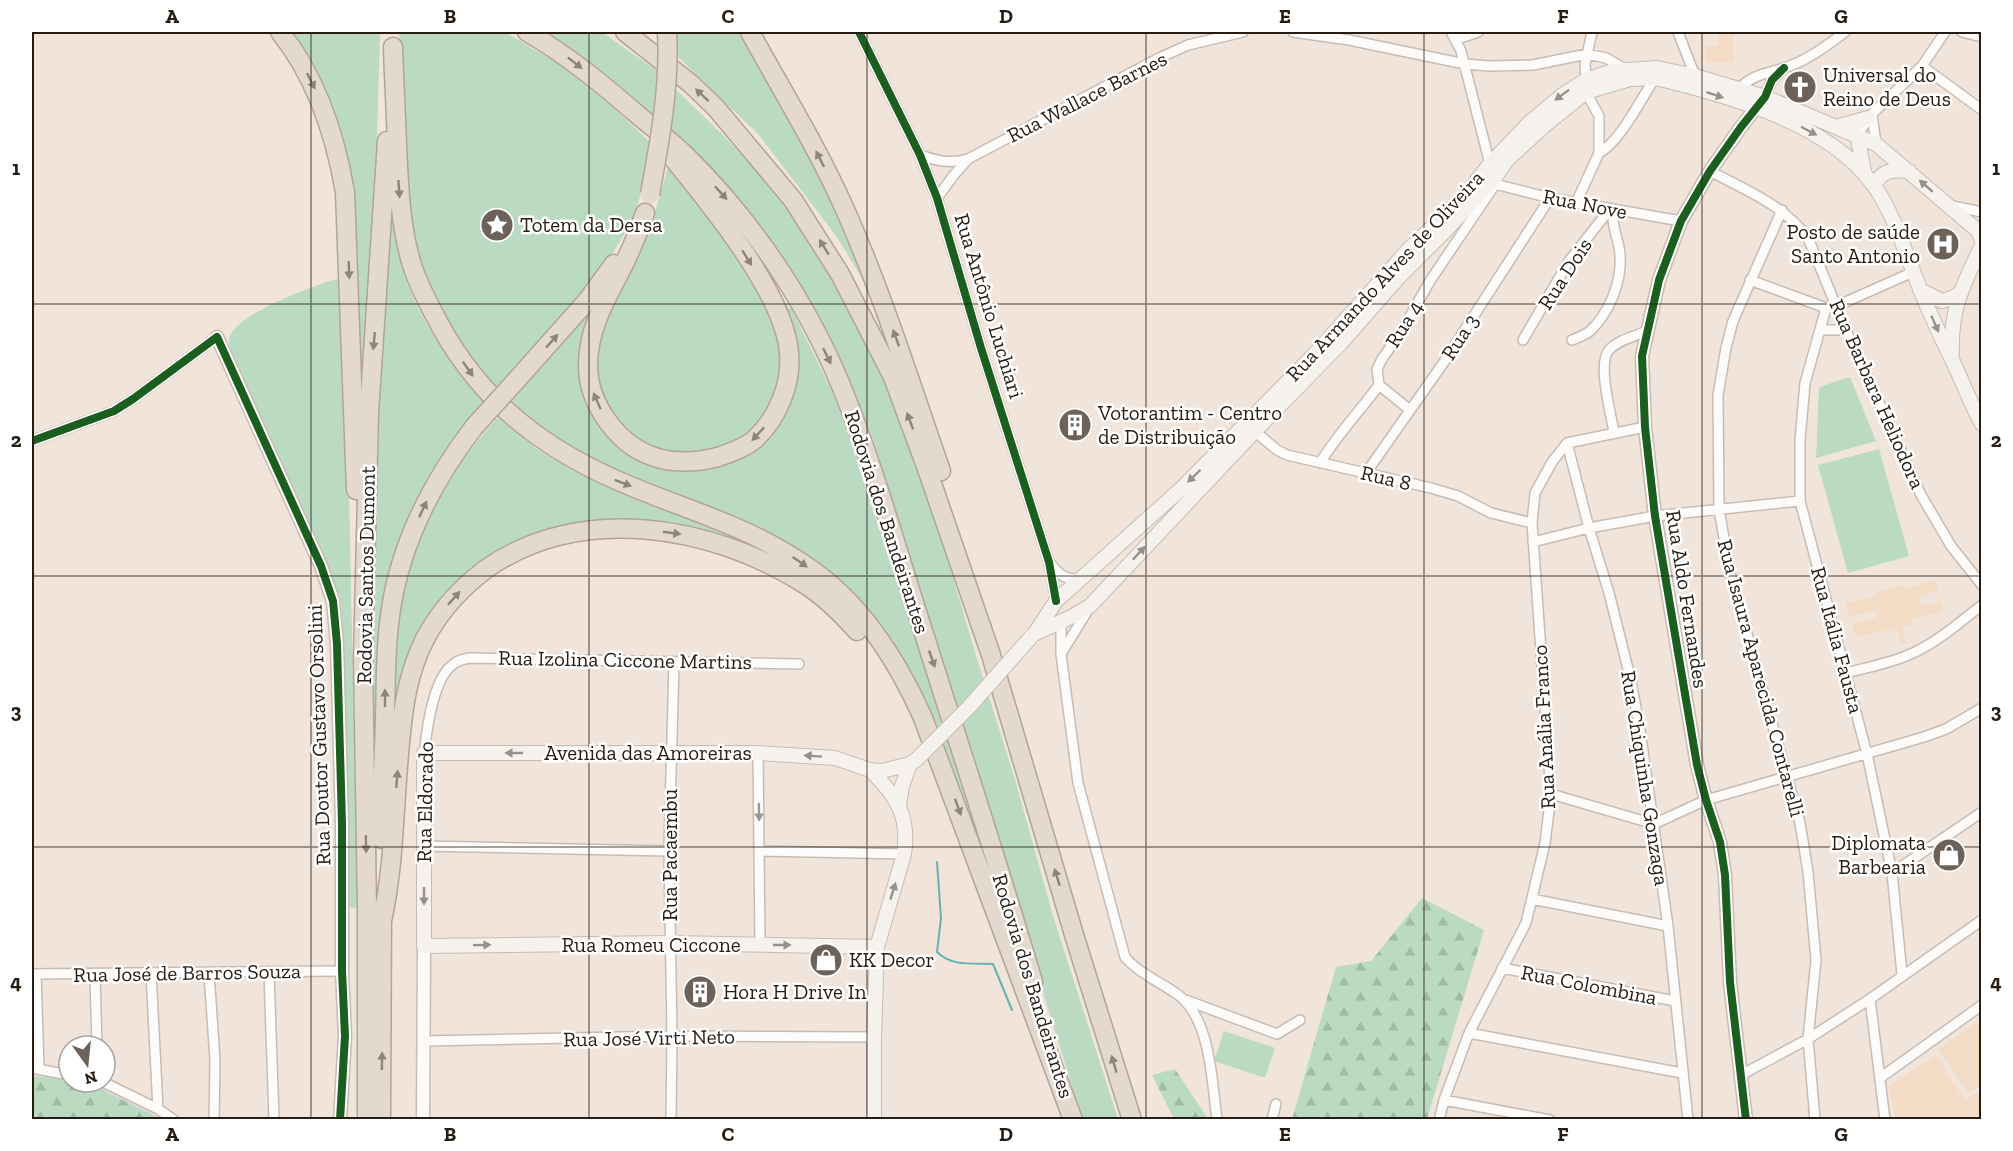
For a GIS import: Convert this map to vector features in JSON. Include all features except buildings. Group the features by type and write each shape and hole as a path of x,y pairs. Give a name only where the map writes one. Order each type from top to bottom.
{"highway":[{"path":"280,32 306,71 324,111 337,152 345,192 356,485 357,608 363,659"},
{"name":"Rodovia dos Bandeirantes","path":"526,32 557,49 684,153 724,196 748,227 784,278 814,329 841,386 871,469 1029,967 1072,1118"},
{"path":"625,32 691,84 735,129 793,200 840,274 868,326 903,402 991,655 1078,948 1132,1119"},
{"path":"634,112 708,201 735,238 761,280 777,312 789,353 789,369 784,394 778,409 755,440 724,455 692,463 670,461 647,455 621,439 598,407 593,394 588,365 598,316 634,243 650,194 664,108 667,32"},
{"path":"750,32 828,174 882,299 912,381 977,580 991,655"},
{"path":"392,39 399,193 404,233 412,266 441,328 489,396 555,448 615,480 761,538 814,572 854,609 907,682 937,752 1072,1118"},
{"name":"Rodovia Santos Dumont","path":"366,1119 363,659 369,403 392,39"},
{"name":"Rodovia Santos Dumont","path":"381,1119 381,822 385,671 394,592 406,549 443,471 474,427 587,301 608,273 645,213"},
{"path":"382,921 390,883 403,713 418,653 440,614 474,578 514,552 554,537 601,530 657,530 720,544 753,556 780,570 825,599 864,638 901,688 937,752"}],"main road":[{"name":"Rua Armando Alves de Oliveira","path":"1033,635 1073,616 1094,601 1408,250 1463,198 1490,164 1529,123 1561,96 1612,72 1657,68 1695,76 1738,96"},
{"name":"Rua Armando Alves de Oliveira","path":"914,761 969,707 1033,635 1056,601 1342,342 1398,278 1495,181 1507,160 1586,86 1630,79 1655,78 1760,103"},
{"path":"1760,103 1836,127 1876,144 1978,231 1982,243 1955,308 1951,334 1953,362"},
{"path":"1760,103 1819,136 1850,159 1874,185 1900,238 1920,290 1982,424"},
{"path":"1836,127 1870,116"},
{"path":"1857,135 1864,173"},
{"path":"1874,185 1881,175 1890,171 1909,171"},
{"path":"1920,290 1942,301 1960,293"},
{"path":"1085,577 1093,584 1094,601"},
{"path":"1056,601 1061,621"},
{"name":"Avenida das Amoreiras","path":"424,753 758,753 835,758 870,770 890,770 914,761"},
{"name":"Rua Eldorado","path":"424,753 424,946"},
{"name":"Avenida das Amoreiras","path":"899,805 902,786 914,761"},
{"name":"Avenida das Amoreiras","path":"870,770 884,783 899,805 906,831 904,854 877,947 874,1119"},
{"name":"Rua Romeu Ciccone","path":"424,946 670,943 877,947"}],"street":[{"name":"Rua Antônio Luchiari","path":"859,32 920,155 937,198 981,348 1049,562 1056,601"},
{"name":"Rua Wallace Barnes","path":"920,155 942,162 968,159 1188,45 1243,32"},
{"path":"1293,32 1349,40 1465,64 1533,65 1587,54 1606,58 1626,70"},
{"path":"1478,32 1453,36 1465,64 1495,181"},
{"path":"1576,202 1599,153 1599,116 1586,86 1585,70 1592,32"},
{"path":"1678,32 1695,76"},
{"path":"1741,127 1738,96 1750,78 1784,68 1812,55 1845,32"},
{"path":"1857,135 1870,116 1922,66 1945,32"},
{"path":"1962,32 1982,37"},
{"path":"1922,66 1982,110"},
{"path":"1760,103 1772,80 1784,68"},
{"path":"1599,153 1608,148 1617,137 1655,78"},
{"name":"Rua Aldo Fernandes","path":"1746,1119 1730,982 1725,875 1720,842 1706,800 1689,721 1655,516 1645,427 1642,356 1659,280 1681,221 1710,171 1760,103"},
{"path":"1870,116 1876,144"},
{"name":"Rua Wallace Barnes","path":"937,198 968,159"},
{"name":"Rua Barbara Heliodora","path":"1710,171 1782,210 1808,238 1831,307 1846,330 1921,495 1951,546 1982,585"},
{"name":"Rua Nove","path":"1495,181 1550,198 1681,221"},
{"name":"Rua 4","path":"1320,463 1334,441 1379,385 1377,369 1382,359 1495,181"},
{"name":"Rua 3","path":"1366,473 1444,362 1550,198"},
{"path":"1948,205 1982,212"},
{"path":"1572,340 1588,333 1603,315 1614,293 1620,256 1611,222 1611,209"},
{"name":"Rua Dois","path":"1522,340 1569,261 1611,209"},
{"name":"Rua Isaura Aparecida Contarelli","path":"1782,210 1733,321 1718,395 1719,509 1730,573 1800,823 1808,872 1816,960 1808,1039 1815,1119"},
{"path":"1750,280 1831,307 1913,273"},
{"name":"Rua Itália Fausta","path":"1831,307 1821,330 1805,383 1800,440 1800,501 1867,754 1892,873 1902,974"},
{"path":"1821,330 1846,330"},
{"path":"1614,432 1604,360 1610,349 1624,340 1647,331"},
{"path":"32,441 114,411 217,337"},
{"name":"Rua Doutor Gustavo Orsolini","path":"217,337 321,566 333,601 337,644 342,823 342,970 345,1059 340,1119"},
{"path":"1379,385 1410,410"},
{"name":"Rua 8","path":"1250,427 1277,450 1299,459 1458,496 1491,513 1532,523"},
{"path":"1567,443 1645,427"},
{"name":"Rua Anália Franco","path":"1439,1119 1469,1033 1526,923 1545,843 1551,794 1532,523 1535,493 1552,462 1567,443"},
{"name":"Rua Chiquinha Gonzaga","path":"1567,443 1631,681 1668,926 1688,1119"},
{"path":"1533,542 1589,528 1655,516 1800,501"},
{"path":"1049,562 1058,574 1072,580 1085,577"},
{"path":"1061,654 1094,601"},
{"path":"1846,673 1913,654 1945,634 1982,605"},
{"path":"1061,621 1061,654 1080,792 1125,957 1132,965 1182,999 1277,1034 1300,1020"},
{"name":"Rua Izolina Ciccone Martins","path":"453,664 468,658 484,657 799,664"},
{"name":"Rua Pacaembu","path":"671,1119 669,851 674,662"},
{"name":"Rua Eldorado","path":"424,753 433,700 453,664"},
{"path":"1551,794 1654,824 1706,800 1946,729 1982,708"},
{"path":"758,753 760,945"},
{"path":"1892,873 1982,812"},
{"path":"423,846 669,851"},
{"path":"759,851 904,854"},
{"path":"1532,899 1668,926"},
{"path":"1741,1075 1808,1039 1870,999 1902,974 1982,920"},
{"path":"423,1119 424,946"},
{"name":"Rua Colombina","path":"1502,968 1675,1001"},
{"name":"Rua José de Barros Souza","path":"34,974 342,970"},
{"path":"269,972 274,1119"},
{"path":"151,973 158,1109"},
{"path":"209,973 215,1060 214,1119"},
{"path":"34,974 35,1068 57,1073"},
{"path":"95,975 97,1034"},
{"path":"1182,999 1199,1023 1204,1038 1217,1119"},
{"path":"1870,999 1885,1119"},
{"path":"1880,1078 1982,1005"},
{"path":"1469,1033 1682,1073"},
{"name":"Rua José Virti Neto","path":"424,1041 672,1036 874,1037"},
{"path":"117,1089 174,1119"},
{"path":"1444,1100 1550,1119"},
{"path":"1272,1119 1276,1104"}],"shaded area":[{"path":"1719,32 1733,32 1733,62 1706,63 1706,46 1718,46"},
{"path":"1935,580 1938,590 1918,597 1921,606 1940,601 1943,611 1911,620 1912,624 1902,627 1906,643 1902,644 1897,630 1887,632 1886,630 1856,638 1852,624 1877,617 1875,610 1849,617 1846,604 1878,595 1876,592 1904,585 1903,589"},
{"path":"1981,1019 1981,1085 1968,1093 1939,1049"},
{"path":"1936,1056 1965,1100 1981,1090 1981,1119 1896,1119 1888,1086"}],"green space":[{"path":"286,32 380,32 375,207 359,434 350,196"},
{"path":"399,32 505,32 565,68 613,107 650,142 646,174 638,204 611,256 599,275 495,392 443,320 413,246 404,160"},
{"path":"543,32 602,32 657,71 757,171 786,206 835,281 882,370 944,547 1014,776 1053,916 1118,1119 1082,1119 873,438 852,388 677,136 599,72"},
{"path":"674,32 743,32 830,192 871,293 837,237 759,135 675,54"},
{"path":"670,161 717,225 763,296 775,323 782,358 782,371 777,391 757,425 735,442 712,451 689,454 666,451 645,442 626,428 611,410 601,388 597,364 597,348 606,318 642,247"},
{"path":"391,202 401,262 417,306 448,358 486,403 436,473 380,657 376,908 370,744 375,390"},
{"path":"763,267 791,308 831,389 843,419 971,807 974,826 989,875 940,747 843,588 604,467 554,438 511,402 597,305 592,410 600,426 611,438 677,470 715,467 735,460 793,388"},
{"path":"344,277 359,908 348,907 347,774 340,597 232,358 229,341 236,327 263,309 299,292"},
{"path":"1850,377 1876,441 1816,458 1819,387"},
{"path":"499,416 539,450 574,470 634,497 726,533 785,562 756,553 597,526 463,582 394,715 395,651 400,610 416,548 442,492 478,440"},
{"path":"1879,449 1909,556 1848,573 1818,465"},
{"path":"1422,898 1484,930 1427,1119 1292,1119 1336,967 1371,961"},
{"path":"1224,1031 1275,1048 1265,1078 1214,1061"},
{"path":"1175,1069 1208,1119 1174,1119 1152,1075"},
{"path":"32,1076 57,1078 57,1094 111,1094 162,1119 32,1119"}],"waterway":[{"path":"937,862 941,918 937,952 956,962 993,964 1012,1010"}],"cycle path":[{"path":"859,32 920,155 937,198 981,348 1049,562 1056,601"},
{"path":"1746,1120 1730,982 1725,875 1720,842 1697,765 1655,516 1645,427 1642,356 1659,280 1681,221 1710,171 1765,97 1772,80 1784,68"},
{"path":"32,441 114,411 217,337 321,566 333,601 337,644 342,823 342,971 345,1036 340,1120"}],"place":[{"name":"Universal do Reino de Deus","path":"1800,87"},
{"name":"Totem da Dersa","path":"497,225"},
{"name":"Posto de saúde Santo Antonio","path":"1943,244"},
{"name":"Votorantim - Centro de Distribuição","path":"1075,425"},
{"name":"Diplomata Barbearia","path":"1949,855"},
{"name":"KK Decor","path":"826,960"},
{"name":"Hora H Drive In","path":"700,992"}]}
